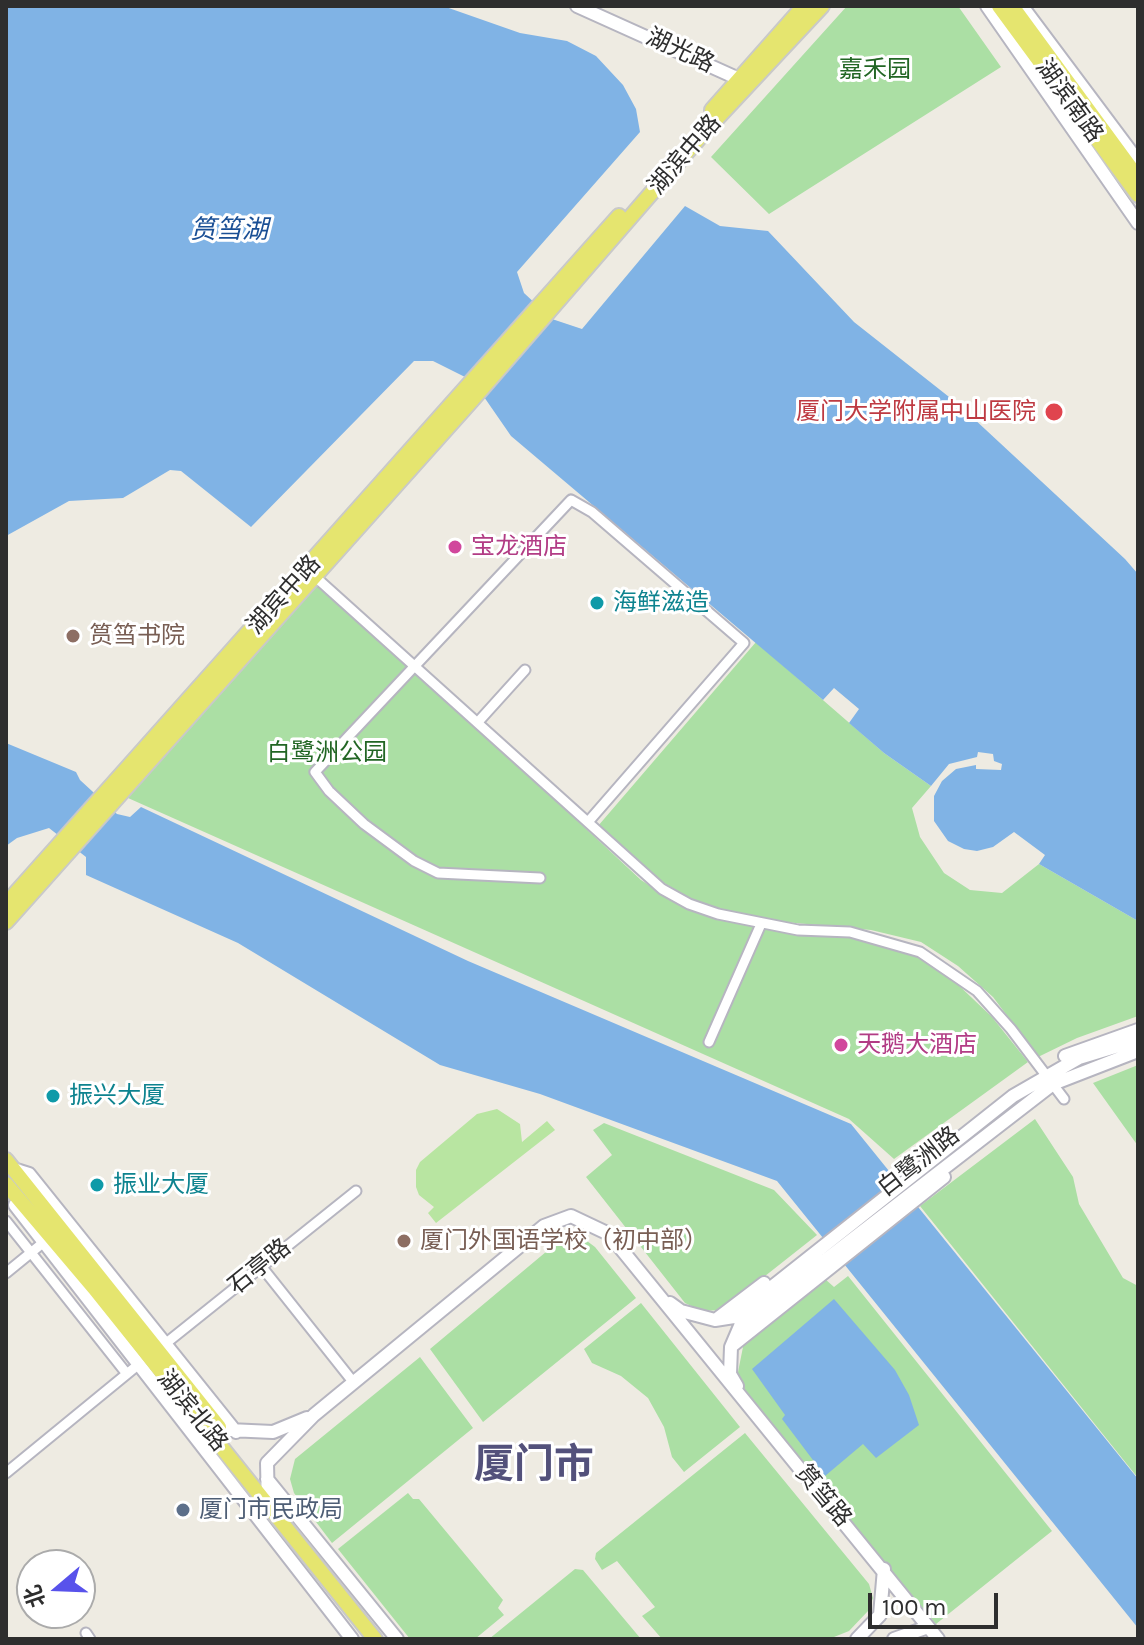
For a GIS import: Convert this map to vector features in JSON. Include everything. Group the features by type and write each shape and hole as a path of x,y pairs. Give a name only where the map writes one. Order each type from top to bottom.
{"main road":[{"name":"湖光路","path":"577,6 739,79"},
{"path":"549,304 804,6"},
{"name":"湖滨中路","path":"549,304 822,6"},
{"path":"987,6 1138,223"},
{"name":"湖滨南路","path":"999,6 1138,195"},
{"name":"湖滨南路","path":"1012,6 1138,178"},
{"path":"1022,6 1138,161"},
{"name":"湖宾中路","path":"64,849 549,304"},
{"path":"6,904 64,849"},
{"path":"6,922 64,849"},
{"name":"白鹭洲路","path":"657,1295 681,1311 715,1320 734,1317 828,1251 908,1188 1017,1114 1080,1048 1138,1030"},
{"name":"白鹭洲路","path":"1049,1079 1079,1058 1138,1040"},
{"name":"白鹭洲路","path":"748,1406 730,1374 731,1347 740,1326 908,1188 1013,1096 1049,1079 1138,1053"},
{"path":"10,1164 29,1174 236,1432"},
{"name":"湖滨北路","path":"10,1164 219,1427"},
{"name":"湖滨北路","path":"6,1184 375,1639"},
{"path":"6,1193 352,1639"},
{"name":"白鹭洲路","path":"268,1506 267,1463 314,1415 544,1226 571,1216 609,1234 706,1355"},
{"name":"筼筜路","path":"706,1355 884,1569 938,1639"},
{"name":"白鹭洲路","path":"219,1427 236,1432 273,1432 314,1415"},
{"path":"267,1479 397,1639"},
{"path":"857,1639 880,1615 884,1569"},
{"path":"894,1639 928,1627"}],"street":[{"path":"540,878 438,873 414,861 364,824 329,791 315,772 571,500 592,512 744,643 588,822"},
{"path":"310,573 646,877 689,904 761,924 850,932 920,952 977,991 1064,1099"},
{"path":"478,722 525,670"},
{"path":"709,1042 761,924"},
{"name":"石亭路","path":"165,1344 356,1191"},
{"path":"6,1221 127,1374"},
{"path":"6,1273 44,1242"},
{"path":"261,1266 354,1383"},
{"path":"6,1473 139,1364"}],"green space":[{"name":"嘉禾园","path":"847,6 958,6 1001,67 769,214 711,157"},
{"name":"白鹭洲公园","path":"315,576 641,880 683,907 779,932 850,932 898,943 951,978 992,1017 1028,1062 894,1159 849,1119 128,798"},
{"path":"756,642 884,753 931,786 912,808 920,837 944,873 970,890 1002,893 1039,864 1138,921 1138,1016 1077,1038 1038,1057 993,997 958,966 921,942 871,930 774,921 702,905 650,875 598,826"},
{"path":"1138,1065 1138,1146 1093,1083"},
{"path":"497,1109 520,1124 522,1142 547,1121 555,1130 436,1223 428,1213 434,1207 419,1195 416,1187 416,1170 420,1162 477,1114"},
{"path":"1035,1119 1073,1177 1079,1204 1123,1278 1138,1286 1138,1478 920,1206"},
{"path":"604,1123 774,1190 817,1235 722,1310 702,1311 685,1303 586,1177 612,1155 593,1130"},
{"path":"583,1238 595,1247 636,1298 483,1422 430,1349 553,1246"},
{"path":"848,1276 1052,1531 936,1624 750,1400 737,1377 744,1342 825,1279 834,1287"},
{"path":"641,1303 740,1427 684,1472 672,1457 664,1427 648,1398 621,1376 592,1363 584,1349"},
{"path":"420,1357 473,1428 332,1543 294,1493 290,1479 295,1459"},
{"path":"745,1433 869,1584 873,1598 868,1611 849,1631 829,1639 662,1639 642,1616 655,1607 617,1561 602,1570 595,1559 596,1553"},
{"path":"408,1493 413,1499 419,1499 503,1600 498,1608 504,1615 475,1639 410,1639 338,1549"},
{"path":"575,1569 583,1570 641,1639 489,1639"}],"water":[{"name":"筼筜湖","path":"6,6 443,6 520,33 567,41 596,56 623,85 636,109 640,132 517,272 524,293 552,319 582,329 685,206 720,226 768,231 854,322 958,404 1125,559 1138,574 1138,921 1039,864 1045,855 1014,832 993,847 977,851 948,841 934,821 934,796 942,781 956,769 976,765 976,769 1001,770 1002,764 994,761 993,754 978,752 977,757 949,764 931,786 884,753 849,723 859,709 834,688 823,700 511,436 473,381 433,361 414,361 251,527 181,471 170,470 123,498 69,501 6,536"},
{"path":"6,743 76,772 80,780 117,814 130,817 141,807 468,961 851,1124 1138,1479 1138,1628 777,1181 540,1094 440,1065 238,943 86,875 86,857 49,828 17,838 6,846"},
{"path":"834,1299 895,1370 909,1395 919,1425 876,1458 863,1444 825,1476 782,1419 785,1415 752,1369"}],"place":[{"name":"厦门大学附属中山医院","path":"1054,412"},
{"name":"宝龙酒店","path":"455,547"},
{"name":"海鲜滋造","path":"597,603"},
{"name":"筼筜书院","path":"73,636"},
{"name":"天鹅大酒店","path":"841,1045"},
{"name":"振兴大厦","path":"53,1096"},
{"name":"振业大厦","path":"97,1185"},
{"name":"厦门外国语学校（初中部）","path":"404,1241"},
{"name":"厦门市民政局","path":"183,1510"}],"district":[{"name":"厦门市","path":"534,1466"}]}
